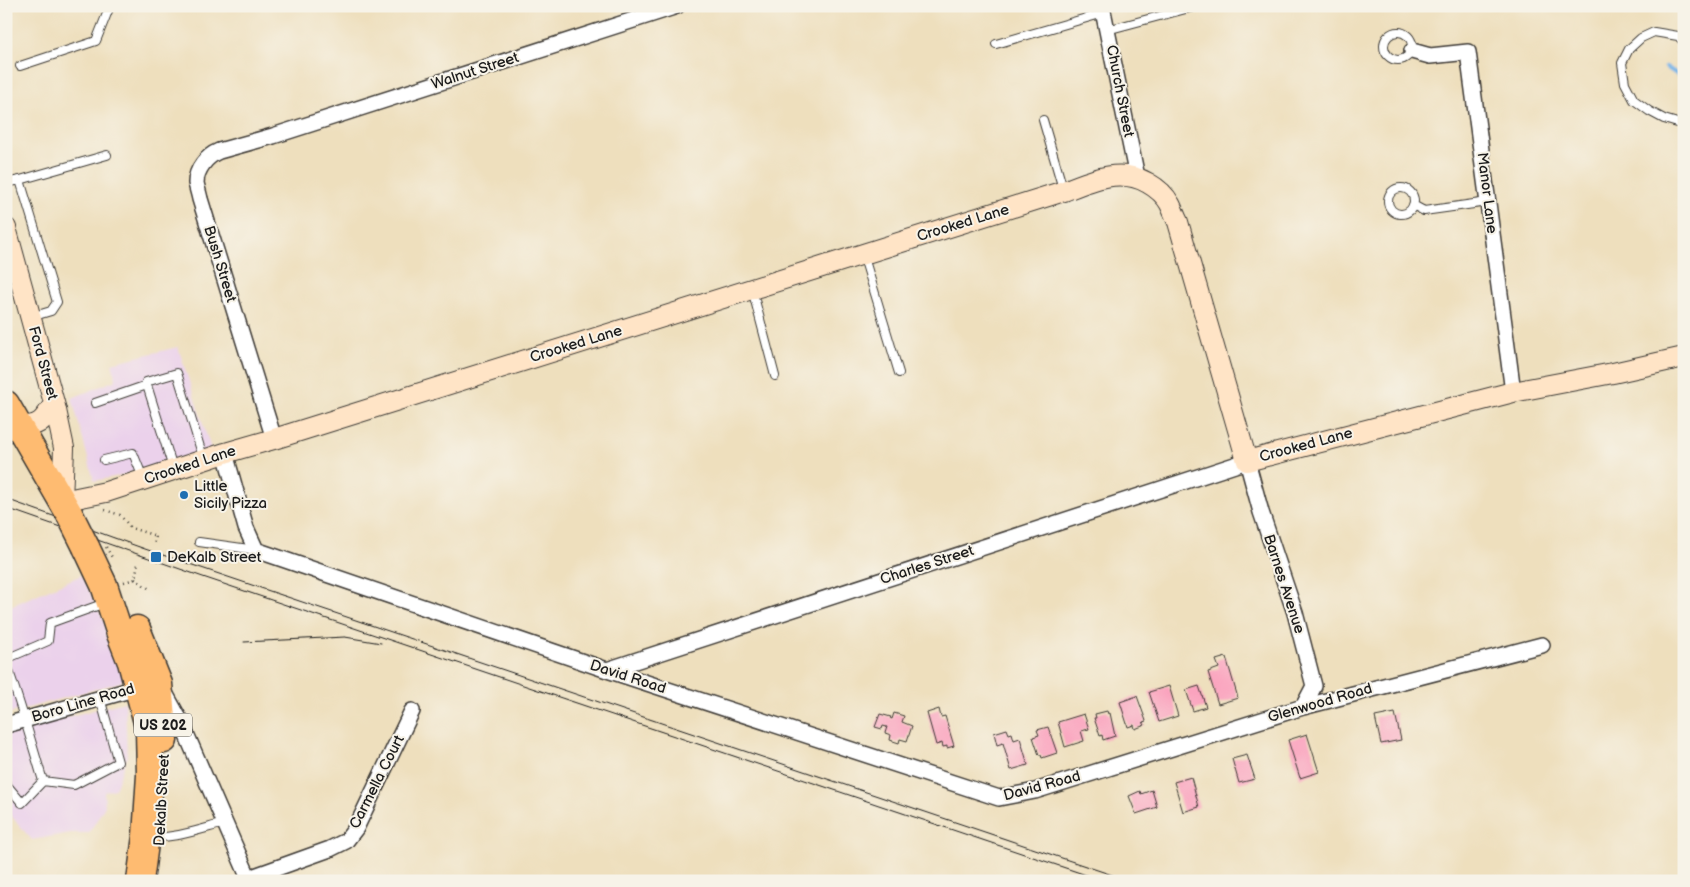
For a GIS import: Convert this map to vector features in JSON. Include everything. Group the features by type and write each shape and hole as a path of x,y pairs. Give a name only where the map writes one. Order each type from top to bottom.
{"highway":[{"name":"Dekalb Street","path":"13,415 86,547 133,621 149,686 166,775 154,837 140,881"},
{"name":"Dekalb Street","path":"154,837 158,881"}],"street":[{"name":"Walnut Street","path":"273,136 677,6"},
{"name":"Church Street","path":"1103,10 1137,177"},
{"name":"Manor Lane","path":"1412,51 1430,56 1468,52 1513,392"},
{"name":"Bush Street","path":"273,136 212,154 202,165 196,181 274,439"},
{"name":"Crooked Lane","path":"66,508 106,492 224,453 274,439 1112,175 1137,177 1157,188 1169,202 1178,222 1247,461 1513,392 1684,357"},
{"name":"Ford Street","path":"6,228 54,404 64,448 66,508"},
{"path":"13,415 36,425 44,419 54,404"},
{"path":"224,453 246,528 256,550"},
{"name":"Charles Street","path":"607,670 1247,461"},
{"name":"Barnes Avenue","path":"1247,461 1261,512 1295,613 1314,686 1303,706"},
{"name":"David Road","path":"256,550 607,670 999,798 1035,791 1100,769"},
{"name":"Glenwood Road","path":"1100,769 1303,706 1542,645"},
{"path":"149,686 181,722 250,880"},
{"name":"Boro Line Road","path":"6,725 149,686"},
{"name":"Carmella Court","path":"250,880 346,841 356,828 412,711"}],"lane":[{"path":"20,66 96,41 110,6"},
{"path":"1107,30 1197,6"},
{"path":"996,44 1103,10"},
{"path":"1684,42 1678,36 1654,32 1641,38 1629,48 1622,63 1625,83 1634,100 1664,119 1684,125"},
{"path":"1043,120 1064,191"},
{"path":"6,183 107,155"},
{"path":"20,180 57,302 51,311 31,317"},
{"path":"1413,205 1424,211 1488,202"},
{"path":"863,254 899,373"},
{"path":"752,289 775,376"},
{"path":"174,470 146,382 177,373 204,460"},
{"path":"95,403 147,385"},
{"path":"104,460 133,453 144,480"},
{"path":"199,542 256,550"},
{"path":"44,781 6,661 48,641 50,623 112,589"},
{"path":"44,781 74,785 118,762 100,698"},
{"path":"6,784 22,803 44,781"},
{"path":"154,837 225,824"}],"path":[{"path":"99,507 120,515 131,528 156,536 154,545"},
{"path":"135,579 138,563"},
{"path":"112,589 135,579"},
{"path":"135,579 151,590"}],"shaded area":[{"path":"178,347 211,449 123,475 94,481 72,398 116,380 112,363"},
{"path":"82,575 112,638 126,673 121,682 6,714 6,608"},
{"path":"125,702 127,757 115,789 104,792 105,806 89,833 71,833 32,840 6,810 6,733"}],"building":[{"path":"1226,657 1238,698 1218,704 1208,672 1219,668 1216,660"},
{"path":"1169,686 1178,716 1159,722 1149,692"},
{"path":"1199,686 1206,707 1193,711 1186,690"},
{"path":"1137,696 1146,721 1143,722 1145,725 1135,729 1134,725 1128,727 1120,702"},
{"path":"939,709 941,717 945,716 954,746 947,748 947,746 943,747 942,743 936,745 927,713"},
{"path":"1107,711 1108,714 1110,713 1115,736 1103,740 1094,718 1096,718 1095,714"},
{"path":"894,713 904,716 902,722 912,726 907,741 900,739 899,743 890,740 891,735 885,733 887,727 883,726 882,729 875,727 880,714 892,719"},
{"path":"1395,713 1401,740 1381,744 1375,717"},
{"path":"1084,714 1089,729 1081,731 1084,741 1065,747 1058,722"},
{"path":"1048,727 1057,753 1042,758 1039,755 1033,737 1039,735 1037,730"},
{"path":"1007,729 1009,734 1012,733 1014,740 1020,738 1028,765 1011,770 1003,743 997,745 994,733"},
{"path":"1307,734 1319,772 1300,778 1288,740"},
{"path":"1247,755 1255,779 1239,783 1232,759"},
{"path":"1191,777 1199,807 1183,812 1174,782"},
{"path":"1152,790 1157,807 1136,814 1129,796 1140,791 1141,794"}],"waterway":[{"path":"1666,67 1684,79"}],"tram line":[{"path":"6,499 145,549 1130,881"},
{"path":"6,508 203,577 1104,881"},
{"path":"244,642 345,637 381,643"}],"place":[{"name":"Little Sicily Pizza","path":"184,495"},
{"name":"DeKalb Street","path":"156,557"}]}
